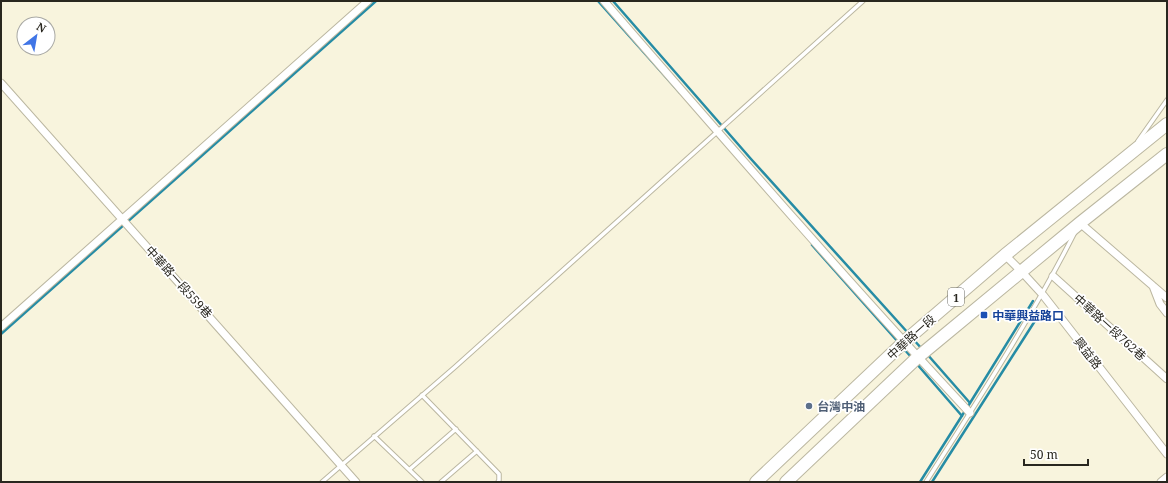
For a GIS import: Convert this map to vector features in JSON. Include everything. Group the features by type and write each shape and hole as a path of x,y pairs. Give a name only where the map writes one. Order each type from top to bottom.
{"main road":[{"name":"中華路一段","path":"756,482 905,342 1005,255 1167,124"},
{"name":"中華路一段","path":"786,482 918,357 1022,270 1167,154"}],"street":[{"path":"1,327 368,1"},
{"path":"604,1 717,131 918,357 970,413"},
{"name":"中華路一段559巷","path":"1,83 356,482"},
{"path":"1080,223 1167,298"},
{"name":"興益路","path":"1005,255 1022,270 1167,454"},
{"name":"中華路一段762巷","path":"1053,276 1167,379"},
{"path":"1152,284 1160,304 1167,313"},
{"path":"1161,482 1167,477"}],"lane":[{"path":"322,482 455,367 863,1"},
{"path":"1127,157 1167,100"},
{"path":"926,482 1042,295 1080,223"},
{"path":"422,394 499,474 498,482"},
{"path":"410,469 456,429"},
{"path":"374,436 422,482"},
{"path":"441,482 477,451"}],"waterway":[{"path":"1,334 376,1"},
{"path":"598,1 680,93"},
{"path":"613,1 751,159 909,334"},
{"path":"812,245 899,343"},
{"path":"920,482 1033,301"},
{"path":"932,482 1040,313"},
{"path":"913,339 922,349"},
{"path":"903,348 912,358"},
{"path":"927,354 970,403"},
{"path":"916,363 962,416"}],"place":[{"name":"中華興益路口","path":"984,315"},
{"name":"台灣中油","path":"809,406"}]}
